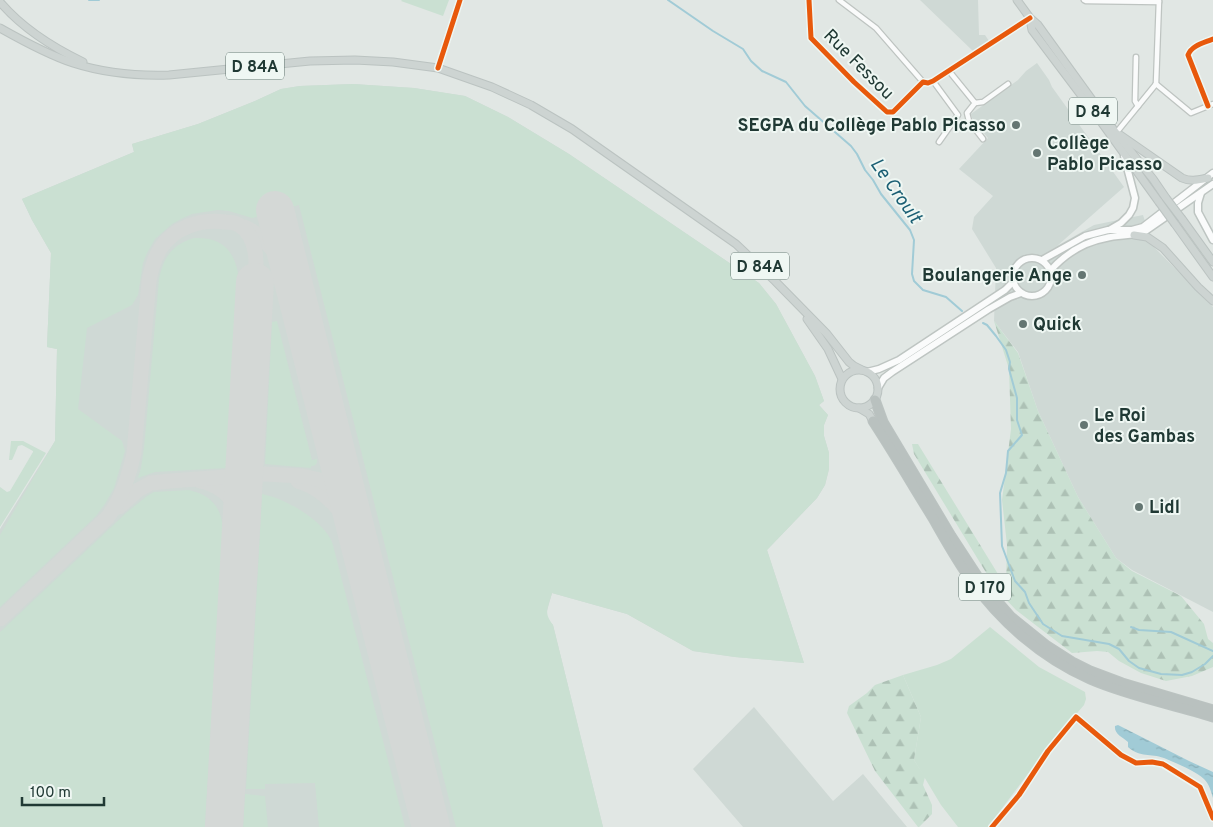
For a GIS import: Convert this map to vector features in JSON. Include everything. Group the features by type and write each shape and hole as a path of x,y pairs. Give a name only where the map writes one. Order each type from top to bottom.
{"highway":[{"name":"D 170","path":"874,400 886,428 976,575 1011,617 1047,646 1090,671 1122,683 1213,710"},
{"name":"D 170","path":"874,421 970,579 994,609 1013,628 1038,649 1088,678 1108,686 1213,717"}],"main road":[{"name":"D 84","path":"1016,0 1038,25 1213,262"},
{"name":"D 84A","path":"0,2 12,15 36,34 74,57 99,69"},
{"name":"D 84","path":"1030,18 1032,30 1100,120 1213,277"},
{"name":"D 84A","path":"0,28 72,62 124,73 159,75 318,60 364,60 438,68 492,87 549,114 736,244 776,280 827,334 849,362 865,371"},
{"name":"D 84A","path":"410,64 437,72 462,76"},
{"path":"1116,133 1187,181 1196,181 1210,176"},
{"path":"1042,260 1085,236 1108,230 1122,223 1130,216 1135,198 1124,155"},
{"path":"1108,230 1132,230 1143,227 1210,176"},
{"path":"1050,271 1061,260 1081,246 1106,238 1144,232 1213,184"},
{"path":"1201,193 1198,212 1213,240"},
{"path":"1134,235 1147,237 1162,248 1213,301"},
{"path":"1029,257 1042,260 1047,264 1050,271 1050,284 1044,292 1030,296 1021,293 1016,288 1013,274 1018,263 1023,259 1029,257"},
{"path":"1014,282 1005,290 899,360 879,369 851,371 846,374 842,379 841,396 848,405 858,408 865,407 874,400 884,378 892,372 989,309 1021,293"},
{"name":"D 84A","path":"795,302 828,348 842,379"},
{"path":"865,371 875,378 878,388"},
{"name":"D 170","path":"858,408 869,414 874,421"}],"street":[{"path":"438,68 460,0"},
{"name":"Rue Fessou","path":"809,0 811,38 860,88 887,112 893,112 923,82"},
{"path":"839,0 876,28 923,82 928,83 1030,18"},
{"path":"1084,0 1159,1 1156,84 1116,133"},
{"path":"1156,84 1192,113 1211,105 1188,55 1189,51 1193,48 1213,39"},
{"path":"1136,57 1135,101 1138,106"},
{"path":"949,71 975,103"},
{"path":"933,81 958,115 940,142"},
{"path":"983,139 969,121 968,113 975,103 983,102 1008,84"},
{"path":"992,827 1019,795 1048,751 1076,718 1120,755 1136,763 1152,762 1163,764 1200,787 1213,818"}],"shaded area":[{"path":"920,0 978,0 979,35 985,35 989,41 974,52"},
{"path":"1037,63 1052,87 1124,187 1057,246 1094,225 1143,215 1153,246 1213,307 1213,612 1132,570 1116,558 1078,497 1038,411 1018,352 994,321 996,268 972,229 974,217 993,196 959,169 988,138 971,114 1018,80"},
{"path":"353,84 414,88 465,96 508,117 569,154 759,283 776,304 815,376 824,401 819,405 828,415 824,425 824,436 829,453 829,469 825,485 817,498 767,550 804,663 693,651 627,614 552,593 547,618 553,625 603,827 0,827 0,529 55,441 57,349 47,347 51,253 22,199 134,152 132,144 198,124 281,89 300,86"},
{"path":"754,707 833,801 863,774 907,827 743,827 693,769"}],"green space":[{"path":"402,0 449,0 443,16"},
{"path":"353,84 414,88 465,96 508,117 569,154 759,283 776,304 815,376 824,401 819,405 828,415 824,425 824,436 829,453 829,469 825,485 817,498 767,550 804,663 693,651 627,614 552,593 547,613 553,625 603,827 456,827 299,205 252,218 229,211 218,210 192,214 172,224 155,239 147,253 143,263 138,295 132,305 87,328 78,409 122,441 125,451 114,488 96,516 0,607 0,535 55,441 57,349 47,347 51,253 22,199 134,152 132,144 198,124 281,89 300,86"},
{"path":"194,238 211,240 224,246 233,257 238,273 227,468 155,472 138,478 144,448 159,279 163,264 170,253 180,244"},
{"path":"277,321 312,460 317,459 316,464 311,466 311,468 265,464 272,322"},
{"path":"994,321 1018,353 1038,411 1078,497 1116,558 1132,571 1181,596 1204,624 1208,639 1213,643 1213,667 1192,676 1166,681 1141,673 1119,661 1108,652 1072,653 1016,610 996,589 914,454 912,444 918,444 1006,587 1007,545 1002,500 1011,429 1009,369"},
{"path":"11,441 23,441 46,453 0,527 0,487 7,492 10,491 33,452 22,445 18,446 12,460 9,460"},
{"path":"189,490 203,495 213,503 220,513 223,528 205,827 0,827 0,632 127,512 147,496 154,492"},
{"path":"262,494 290,504 309,516 318,523 331,540 405,827 319,827 315,783 265,784 265,789 246,789"},
{"path":"990,627 1039,667 1085,692 1086,699 1084,705 1048,747 988,827 958,827 941,805 914,760 921,717 903,675 951,659"},
{"path":"903,675 921,717 914,760 925,777 923,785 932,805 932,814 919,827 875,771 847,713 849,706 875,685"},
{"path":"245,794 265,796 268,827 243,827"}],"water":[{"path":"1118,725 1213,772 1213,798 1207,783 1196,773 1164,758 1137,753 1128,747 1128,742 1115,729 1115,726"}],"waterway":[{"name":"Le Croult","path":"89,0 99,0"},
{"name":"Le Croult","path":"668,0 743,49 751,61 762,71 786,82 805,106 851,146 881,194 910,230 914,240 912,274 914,281 923,290 946,297 962,311"},
{"name":"Le Croult","path":"983,323 987,325 1006,350 1017,398 1017,420 1022,435 1008,451 1006,473 1000,493 1002,546 1015,581 1025,592 1029,603 1043,624 1062,636 1109,644 1119,649 1129,661 1139,668 1161,674 1182,675 1192,672 1205,664 1213,656"},
{"path":"1131,627 1139,630 1171,632 1213,651"}],"taxiway":[{"path":"0,619 107,518 121,495 134,453 149,281 156,257 166,241 180,230 197,223 216,221 239,225 250,236 253,243 256,259 255,282"},
{"path":"244,227 261,238 275,252 294,287"},
{"path":"119,507 138,490 151,483 265,474 302,476 320,480 334,487 344,498 351,510"},
{"path":"200,481 211,484 230,498 237,510 241,527"},
{"path":"298,481 309,485 327,497 348,522 359,542"}],"runway":[{"path":"275,210 431,827"},
{"path":"224,827 255,282"}],"cycle path":[{"path":"438,68 460,0"},
{"path":"809,0 811,38 854,82 887,112 893,112 923,82 933,81 1030,18"},
{"path":"1208,106 1188,55 1195,47 1213,39"},
{"path":"992,827 1019,795 1048,751 1076,717 1121,755 1136,763 1152,762 1163,764 1200,787 1213,818"}],"place":[{"name":"SEGPA du Collège Pablo Picasso","path":"1016,125"},
{"name":"Collège Pablo Picasso","path":"1037,153"},
{"name":"Boulangerie Ange","path":"1082,275"},
{"name":"Quick","path":"1023,324"},
{"name":"Le Roi des Gambas","path":"1084,425"},
{"name":"Lidl","path":"1139,507"}]}
